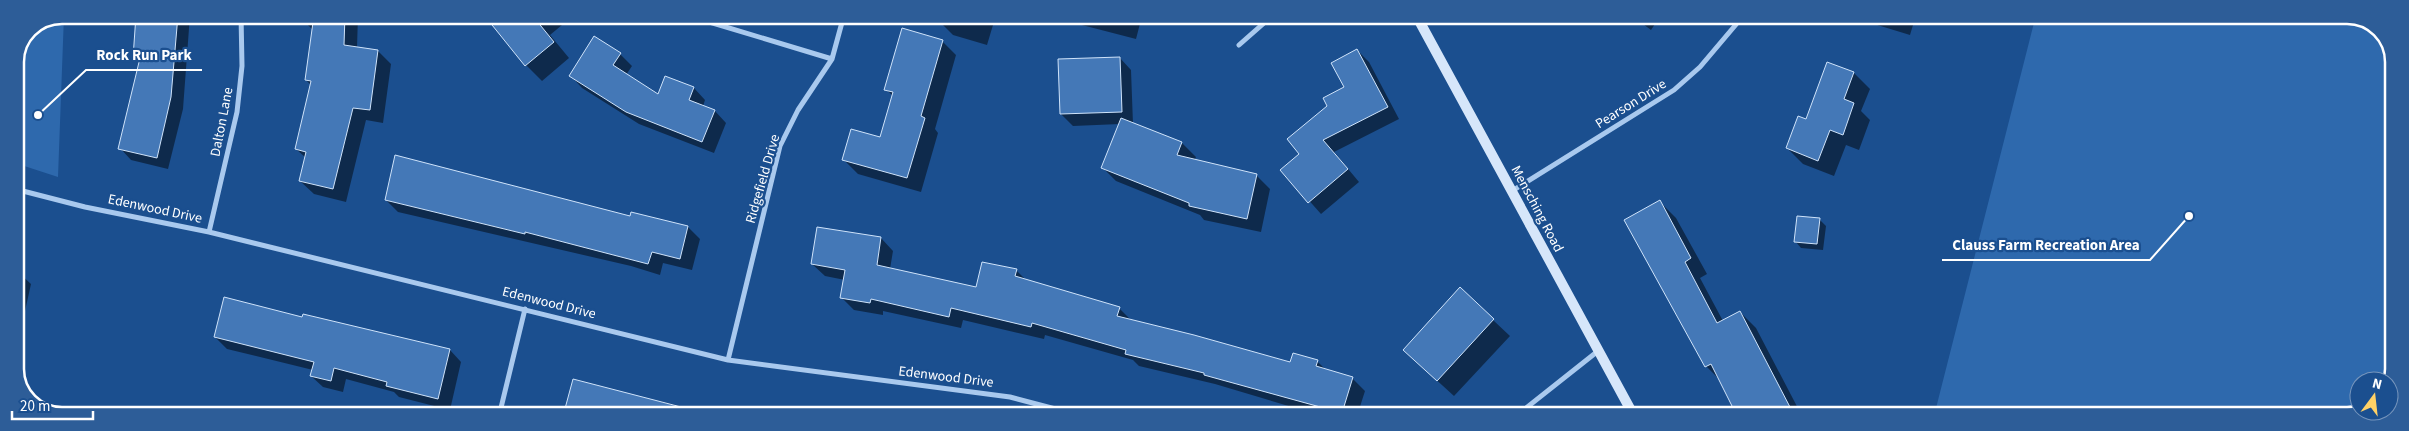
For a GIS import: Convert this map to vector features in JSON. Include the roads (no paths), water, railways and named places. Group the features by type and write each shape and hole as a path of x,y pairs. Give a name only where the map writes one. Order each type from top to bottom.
{"street":[{"name":"Dalton Lane","path":"209,232 237,112 242,66 241,24"},
{"path":"716,24 832,59"},
{"name":"Ridgefield Drive","path":"728,360 780,146 798,110 832,59 842,24"},
{"path":"1239,45 1263,24"},
{"name":"Mensching Road","path":"1421,24 1629,407"},
{"name":"Pearson Drive","path":"1512,191 1674,90 1700,67 1736,24"},
{"name":"Edenwood Drive","path":"24,191 86,207 209,232 728,360 1010,397 1048,407"},
{"path":"501,407 525,309"},
{"path":"1527,407 1598,351"}],"place":[{"name":"Rock Run Park","path":"38,115"},
{"name":"Clauss Farm Recreation Area","path":"2189,216"}]}
